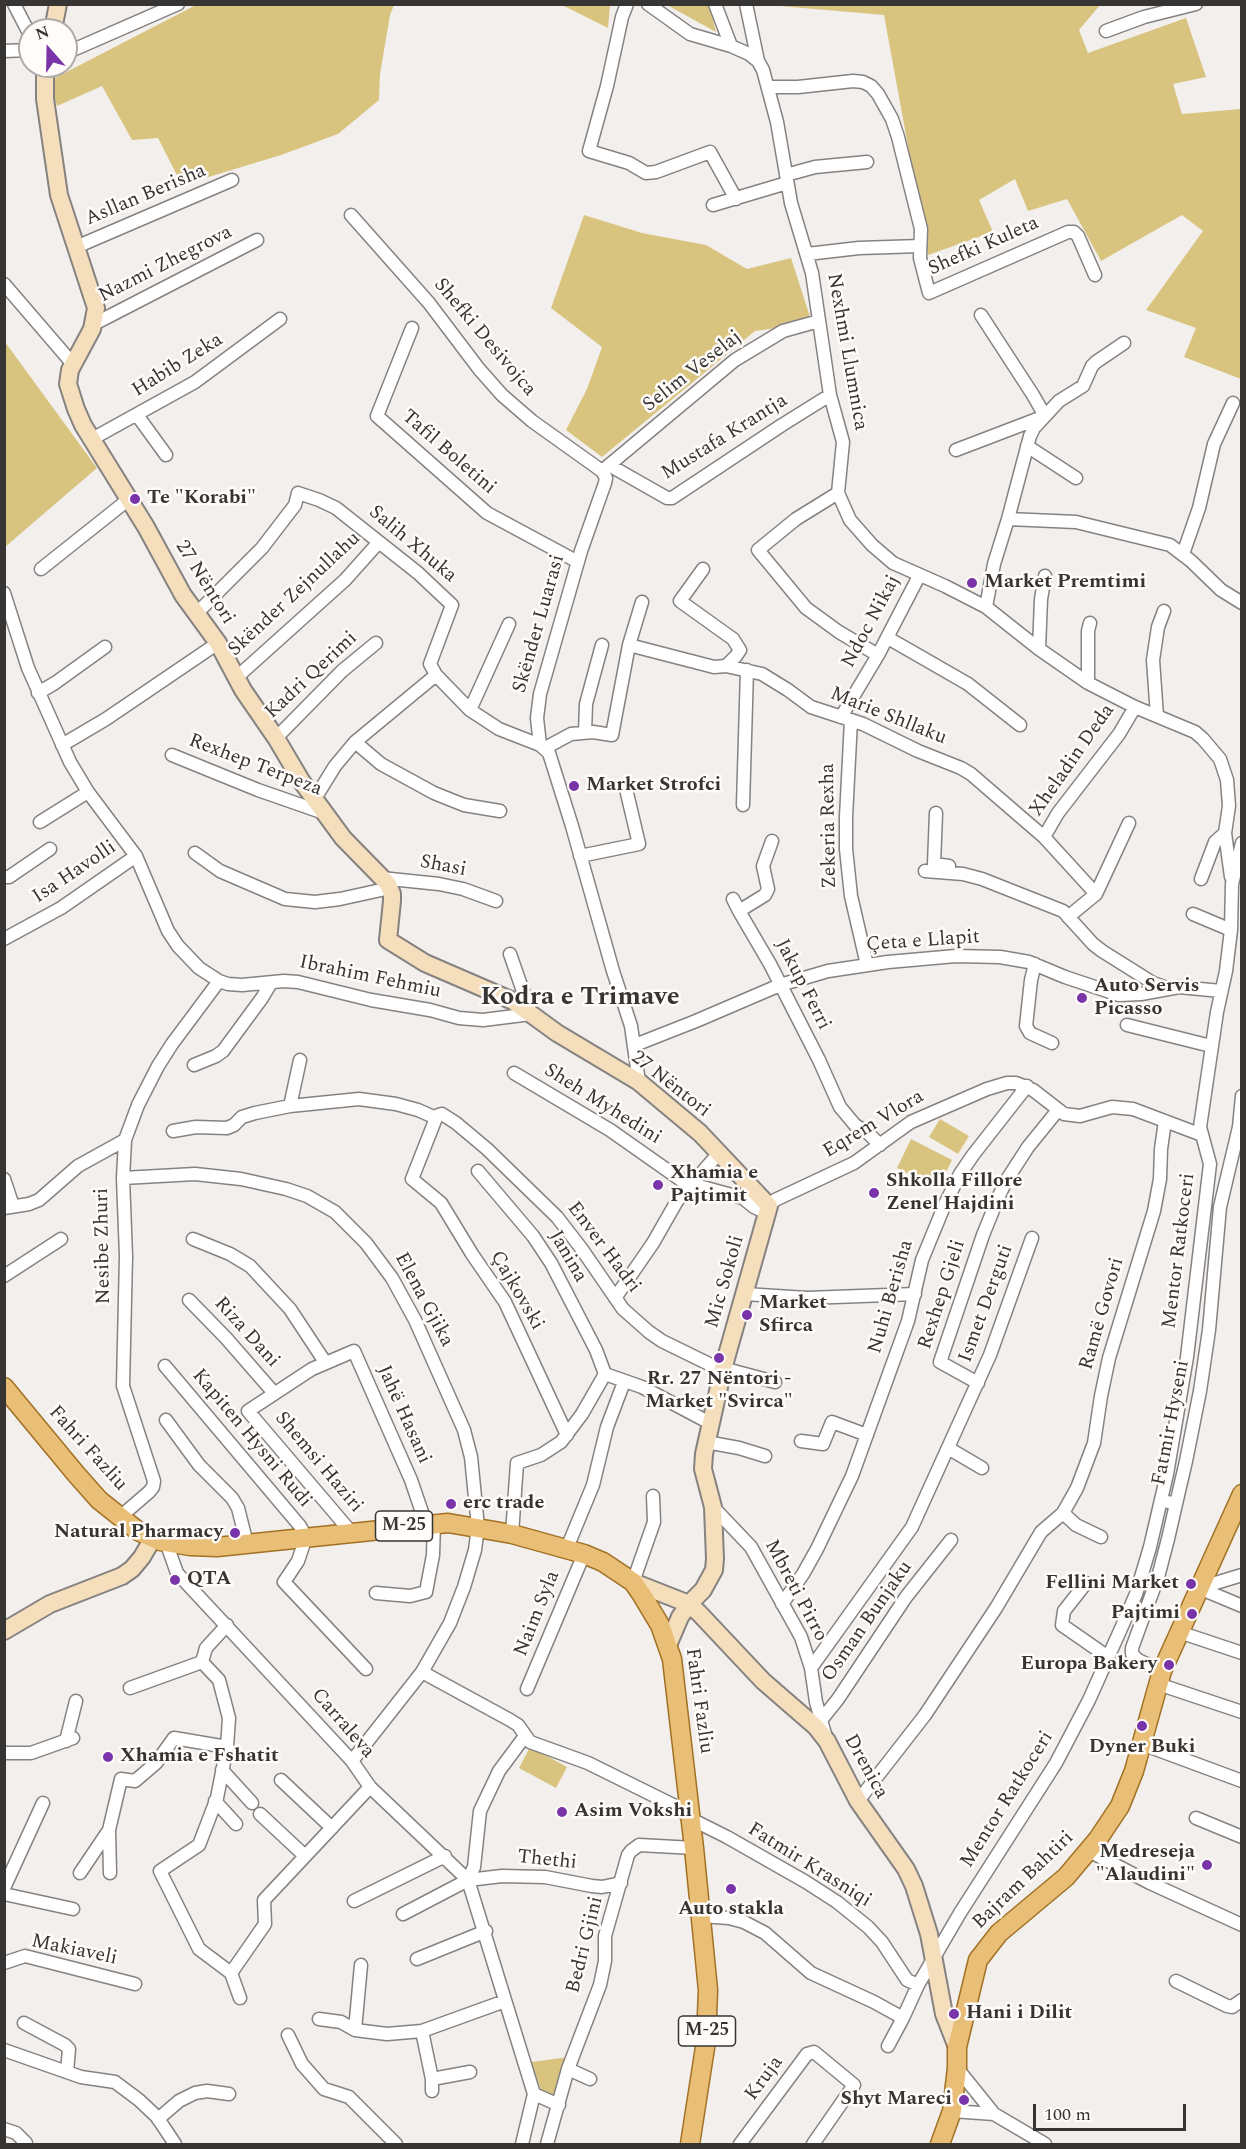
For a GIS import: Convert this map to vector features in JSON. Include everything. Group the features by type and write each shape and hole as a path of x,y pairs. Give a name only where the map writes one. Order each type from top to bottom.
{"main road":[{"name":"Fahri Fazliu","path":"4,1387 99,1500 120,1517 159,1540 190,1546 217,1547 430,1524 478,1527 575,1551 603,1562 633,1582 651,1608 668,1645 675,1683 701,1916 708,1990 706,2041 690,2145"},
{"name":"Bajram Bahtiri","path":"940,2145 952,2111 957,2047 978,1960 999,1933 1060,1882 1089,1851 1120,1806 1128,1790 1160,1677 1242,1494"}],"street":[{"path":"14,4 21,18"},
{"path":"78,48 178,4"},
{"path":"627,4 589,151 629,163 646,173 656,172 710,153 736,199"},
{"path":"648,4 690,34 731,46 758,61"},
{"path":"715,4 731,46"},
{"name":"Nexhmi Llumnica","path":"746,4 758,61 768,87 778,130 786,179 807,254 830,395 843,442 838,493 850,520 872,545 893,563 986,607 1039,649 1088,683 1135,707 1195,732 1211,747 1220,759 1229,792 1225,833 1232,884"},
{"path":"1106,31 1144,17 1196,4"},
{"path":"45,78 45,99 54,170 59,195 95,300 94,324"},
{"name":"Shefki Kuleta","path":"768,87 798,87 853,81 863,82 878,94 889,112 898,137 921,229 922,268 929,293 1068,232 1074,232 1078,236 1095,275"},
{"path":"712,205 736,199 814,167 867,162"},
{"name":"Asllan Berisha","path":"76,248 232,180"},
{"name":"Shefki Desivojca","path":"351,215 429,303 479,369 502,395 532,422 606,468"},
{"name":"Nazmi Zhegrova","path":"94,324 257,240"},
{"path":"807,254 859,248 920,246"},
{"path":"4,284 72,363"},
{"path":"981,315 1045,416"},
{"name":"Habib Zeka","path":"92,439 210,372 280,319"},
{"name":"Selim Veselaj","path":"606,468 735,360 783,332 819,321"},
{"name":"27 Nëntori","path":"94,324 72,363 69,377 70,393 76,410 183,594 218,643 249,701 276,738 319,807 350,846 386,883 392,901 388,940 424,963 499,993 557,1033 639,1082 689,1123 768,1209"},
{"name":"Tafil Boletini","path":"412,328 377,416 487,513 578,562"},
{"path":"986,607 989,583 1034,428 1065,396 1083,386 1095,362 1124,342"},
{"name":"Mustafa Krantja","path":"606,468 667,498 672,498 830,395"},
{"path":"1183,554 1199,508 1214,444 1233,404"},
{"path":"137,415 166,455"},
{"path":"956,450 1045,416"},
{"path":"1027,446 1076,478"},
{"name":"Skënder Luarasi","path":"606,468 605,483 578,562 538,701 537,718 542,747 552,760 613,971 626,1008 635,1045 639,1082"},
{"name":"Salih Xhuka","path":"197,614 262,548 295,505 297,493 336,508 418,573 452,605 430,664 436,675"},
{"path":"838,493 796,519 758,550 806,608 839,632 878,655"},
{"path":"41,568 129,499"},
{"path":"1008,519 1076,522 1170,545 1183,554 1221,590 1242,603"},
{"name":"Skënder Zejnullahu","path":"237,677 345,580 379,542"},
{"path":"703,569 680,601 733,639 740,650 726,666"},
{"name":"Ndoc Nikaj","path":"846,719 919,576"},
{"path":"1039,649 1041,599 1045,576"},
{"name":"Ibrahim Fehmiu","path":"4,593 9,620 38,693 62,744 88,792 136,856 159,912 177,946 199,968 219,981 242,985 298,982 371,1000 423,1008 470,1019 483,1020 531,1014"},
{"path":"319,807 338,760 355,742 436,675 470,710 499,729 542,747 571,734 585,732 612,735 629,645 642,602"},
{"path":"1157,716 1153,660 1158,627 1164,611"},
{"path":"1088,683 1090,623"},
{"path":"470,710 509,624"},
{"path":"888,638 968,684 1020,725"},
{"path":"62,744 145,694 218,643"},
{"name":"Kadri Qerimi","path":"276,738 342,671 376,643"},
{"path":"585,732 586,704 602,645"},
{"name":"Marie Shllaku","path":"629,645 704,664 747,670 767,677 811,707 877,729 918,751 961,768 1044,837 1096,894"},
{"path":"38,693 105,647"},
{"path":"743,806 747,670"},
{"name":"Xheladin Deda","path":"1044,837 1058,813 1119,734 1135,707"},
{"name":"Zekeria Rexha","path":"846,719 847,865 856,920 867,965"},
{"path":"355,742 381,764 434,793 464,805 500,812"},
{"name":"Rexhep Terpeza","path":"172,755 267,794 319,807"},
{"path":"580,856 639,844 626,789"},
{"path":"40,822 88,792"},
{"path":"936,813 934,864 987,874 1022,895"},
{"path":"1068,917 1096,894 1129,823"},
{"path":"1201,879 1215,842 1225,833"},
{"path":"740,911 765,895 768,889 763,866 772,841"},
{"name":"Mentor Ratkoceri","path":"888,2046 918,1985 960,1912 1056,1763 1089,1700 1136,1594 1161,1501 1187,1357 1210,1164 1202,1135 1201,1120 1231,930 1232,884 1242,843"},
{"path":"4,877 9,877 50,849"},
{"name":"Shasi","path":"195,853 220,872 285,899 315,902 340,899 386,883 414,879 463,889 496,901"},
{"name":"Isa Havolli","path":"4,939 61,908 136,856"},
{"path":"925,872 963,874 1063,911 1102,951 1153,983 1167,988"},
{"name":"Jakup Ferri","path":"734,899 819,1060 840,1107 855,1125 868,1133 880,1145"},
{"path":"1233,900 1242,917"},
{"path":"1193,914 1231,930"},
{"path":"510,954 531,1014"},
{"name":"Çeta e Llapit","path":"635,1045 780,985 828,971 867,965 978,956 1022,960 1090,987 1119,995 1190,986 1221,991"},
{"path":"1035,964 1030,980 1026,1026 1030,1033 1052,1043"},
{"name":"Nesibe Zhuri","path":"120,1517 149,1492 154,1481 123,1386 126,1256 123,1178 125,1140 138,1105 158,1066 219,981"},
{"path":"194,1065 223,1051 271,983"},
{"path":"1126,1025 1211,1046"},
{"path":"290,1106 300,1060"},
{"name":"Sheh Myhedini","path":"514,1073 610,1130 679,1179 743,1198 754,1208 768,1209"},
{"name":"Eqrem Vlora","path":"768,1209 775,1200 854,1163 900,1129 918,1119 1006,1083 1027,1086"},
{"path":"1027,1086 1064,1114 1080,1116 1112,1107 1122,1108 1144,1113 1202,1135"},
{"name":"Nuhi Berisha","path":"782,1604 817,1550 852,1476 908,1321 920,1267 933,1231 960,1174 1027,1086"},
{"name":"Fatmir Hyseni","path":"1242,1096 1240,1128 1220,1207 1209,1330 1200,1391 1158,1577 1132,1648 1132,1654 1160,1677 1242,1712"},
{"name":"Enver Hadri","path":"173,1131 196,1127 227,1128 248,1115 290,1106 358,1099 378,1100 418,1110 436,1118 442,1114 462,1128 557,1217 615,1298 633,1319 662,1341 723,1369"},
{"name":"Rexhep Gjeli","path":"978,1383 940,1362 1002,1189 1028,1148 1058,1110"},
{"name":"Çajkovski","path":"436,1118 412,1179 441,1203 510,1310 567,1435"},
{"name":"Ramë Govori","path":"858,1800 880,1775 948,1681 996,1608 1041,1532 1063,1513 1077,1488 1098,1430 1101,1396 1109,1358 1154,1210 1160,1179 1165,1121"},
{"path":"4,1179 9,1207 39,1200 78,1166 125,1140"},
{"path":"615,1298 653,1243 677,1201 719,1153"},
{"name":"Janina","path":"478,1171 533,1236 551,1263 596,1350 605,1374"},
{"name":"Elena Gjika","path":"123,1178 195,1174 262,1183 307,1196 334,1212 351,1227 380,1260 405,1302 464,1430 471,1457 478,1527 472,1561 461,1596 450,1623 422,1672 352,1761"},
{"path":"1204,1205 1220,1207"},
{"name":"Mic Sokoli","path":"668,1645 674,1628 689,1604 703,1590 714,1570 713,1507 703,1469 706,1442 723,1369 768,1209"},
{"name":"Ismet Derguti","path":"978,1383 1032,1238"},
{"path":"4,1276 61,1239"},
{"path":"193,1239 230,1254 250,1266 290,1309 326,1362"},
{"path":"745,1294 807,1298 915,1294"},
{"name":"Riza Dani","path":"189,1300 274,1393"},
{"name":"Jahë Hasani","path":"326,1362 354,1351 430,1524"},
{"name":"Shemsi Haziri","path":"326,1362 248,1411 351,1532"},
{"name":"Kapiten Hysni Rudi","path":"165,1366 293,1517 306,1538"},
{"path":"723,1369 775,1382"},
{"path":"512,1534 518,1463 553,1448 567,1435 605,1374 642,1388 710,1423"},
{"name":"Naim Syla","path":"527,1689 575,1551 607,1427 624,1382"},
{"path":"811,1668 912,1527 978,1383"},
{"path":"166,1420 199,1465 232,1498 238,1508 247,1544"},
{"path":"801,1441 823,1444 832,1422 867,1436"},
{"path":"706,1442 765,1456"},
{"path":"948,1448 982,1468"},
{"path":"633,1582 654,1522 653,1496"},
{"name":"Fatmir Hyseni","path":"1161,1501 1176,1504"},
{"name":"Mbreti Pirro","path":"713,1507 751,1546 801,1637 811,1668 818,1724"},
{"path":"1063,1513 1076,1525 1101,1537"},
{"path":"376,1593 410,1596 426,1592 433,1555 430,1524"},
{"path":"306,1538 298,1561 284,1582 366,1670"},
{"path":"4,1631 50,1604 122,1576 159,1540"},
{"name":"Carraleva","path":"159,1540 177,1573 352,1761 370,1787 468,1880 486,1931 534,2094"},
{"name":"Osman Bunjaku","path":"818,1724 906,1597 951,1540"},
{"path":"1199,1588 1242,1575"},
{"name":"Drenica","path":"633,1582 689,1604 710,1623 763,1681 818,1724 858,1800 910,1877 921,1904 944,2014 957,2047"},
{"path":"1086,1583 1064,1611 1062,1625 1108,1657"},
{"path":"1199,1588 1242,1606"},
{"path":"202,1662 206,1648 227,1625"},
{"path":"1179,1632 1242,1653"},
{"path":"130,1688 202,1662"},
{"path":"202,1662 219,1680 229,1718 227,1747 215,1801 199,1845 160,1871 199,1949 231,1973 240,1998"},
{"name":"Fatmir Krasniqi","path":"422,1672 518,1725 531,1742 588,1763 677,1807 690,1819 727,1837 837,1902 875,1934 887,1948 907,1980 918,1985"},
{"path":"4,1753 31,1753 69,1739 76,1701"},
{"path":"403,1914 468,1880 474,1867 480,1811 499,1771 525,1736"},
{"path":"110,1873 109,1830 121,1779 135,1781 156,1763 174,1738 227,1747"},
{"path":"1142,1744 1242,1781"},
{"path":"222,1770 252,1803"},
{"path":"281,1780 332,1828"},
{"path":"231,1973 265,1924 264,1900 370,1787"},
{"path":"215,1801 236,1824"},
{"path":"4,1888 43,1803"},
{"path":"260,1814 305,1856"},
{"path":"1196,1818 1242,1837"},
{"path":"80,1873 109,1830"},
{"name":"Bedri Gjini","path":"547,2145 568,2069 600,1985 605,1961 605,1936 628,1855 634,1847 639,1845 694,1848"},
{"path":"1089,1851 1150,1883 1242,1925"},
{"path":"354,1901 445,1856"},
{"name":"Thethi","path":"468,1880 502,1876 545,1877 592,1886 611,1886 621,1883"},
{"path":"4,1894 73,1910"},
{"path":"701,1916 744,1922 765,1934 811,1973 874,2002 903,2019"},
{"path":"417,1959 486,1931"},
{"name":"Makiaveli","path":"4,1963 26,1956 135,1984"},
{"path":"355,2030 361,1965"},
{"path":"1176,1981 1227,2006 1232,2007 1242,2000"},
{"path":"319,2019 341,2022 355,2030 387,2034 422,2031 505,2001"},
{"path":"24,2023 69,2049 67,2072"},
{"path":"422,2031 432,2085 470,2072"},
{"path":"288,2035 302,2064 324,2089 349,2097 396,2145"},
{"path":"4,2050 81,2077 115,2082 139,2100 158,2119 175,2145"},
{"name":"Kruja","path":"740,2145 807,2054 814,2052 854,2085 813,2145"},
{"path":"957,2068 994,2114 1045,2145"},
{"path":"568,2069 590,2079"},
{"path":"158,2119 179,2101 195,2093 207,2091 229,2094"},
{"path":"522,2145 534,2094 559,2105"},
{"path":"952,2111 994,2114"},
{"path":"4,2129 16,2133 26,2143"}],"shaded area":[{"path":"780,4 1100,5 1079,30 1088,53 1186,18 1206,77 1173,84 1182,114 1241,109 1241,379 1184,357 1196,328 1146,310 1203,231 1182,215 1101,261 1067,199 1028,211 1015,179 979,200 993,232 928,255 884,15 780,6"},
{"path":"196,5 394,5 390,15 380,74 379,100 338,134 281,155 182,185 158,138 132,140 102,86 57,106 49,81 55,78 78,78 78,66"},
{"path":"562,5 612,5 608,28"},
{"path":"667,5 709,5 716,32"},
{"path":"584,215 642,233 706,245 747,269 791,258 812,323 755,331 602,457 566,430 587,389 602,347 551,308"},
{"path":"5,342 97,468 4,547"},
{"path":"940,1119 969,1136 958,1154 929,1137"},
{"path":"911,1139 952,1160 938,1188 897,1168"},
{"path":"530,1747 567,1767 556,1788 519,1768"},
{"path":"569,2057 557,2099 542,2092 531,2062"}],"place":[{"name":"Te \"Korabi\"","path":"135,499"},
{"name":"Market Premtimi","path":"972,583"},
{"name":"Market Strofci","path":"574,786"},
{"name":"Auto Servis Picasso","path":"1082,998"},
{"name":"Xhamia e Pajtimit","path":"658,1185"},
{"name":"Shkolla Fillore Zenel Hajdini","path":"874,1193"},
{"name":"Market Sfirca","path":"747,1315"},
{"name":"Rr. 27 Nëntori - Market \"Svirca\"","path":"719,1358"},
{"name":"erc trade","path":"451,1504"},
{"name":"Natural Pharmacy","path":"235,1533"},
{"name":"QTA","path":"175,1580"},
{"name":"Fellini Market","path":"1191,1584"},
{"name":"Pajtimi","path":"1192,1614"},
{"name":"Europa Bakery","path":"1169,1665"},
{"name":"Dyner Buki","path":"1142,1726"},
{"name":"Xhamia e Fshatit","path":"108,1757"},
{"name":"Asim Vokshi","path":"562,1812"},
{"name":"Medreseja \"Alaudini\"","path":"1207,1865"},
{"name":"Auto stakla","path":"731,1889"},
{"name":"Hani i Dilit","path":"954,2014"},
{"name":"Shyt Mareci","path":"964,2100"}],"district":[{"name":"Kodra e Trimave","path":"580,999"}]}
